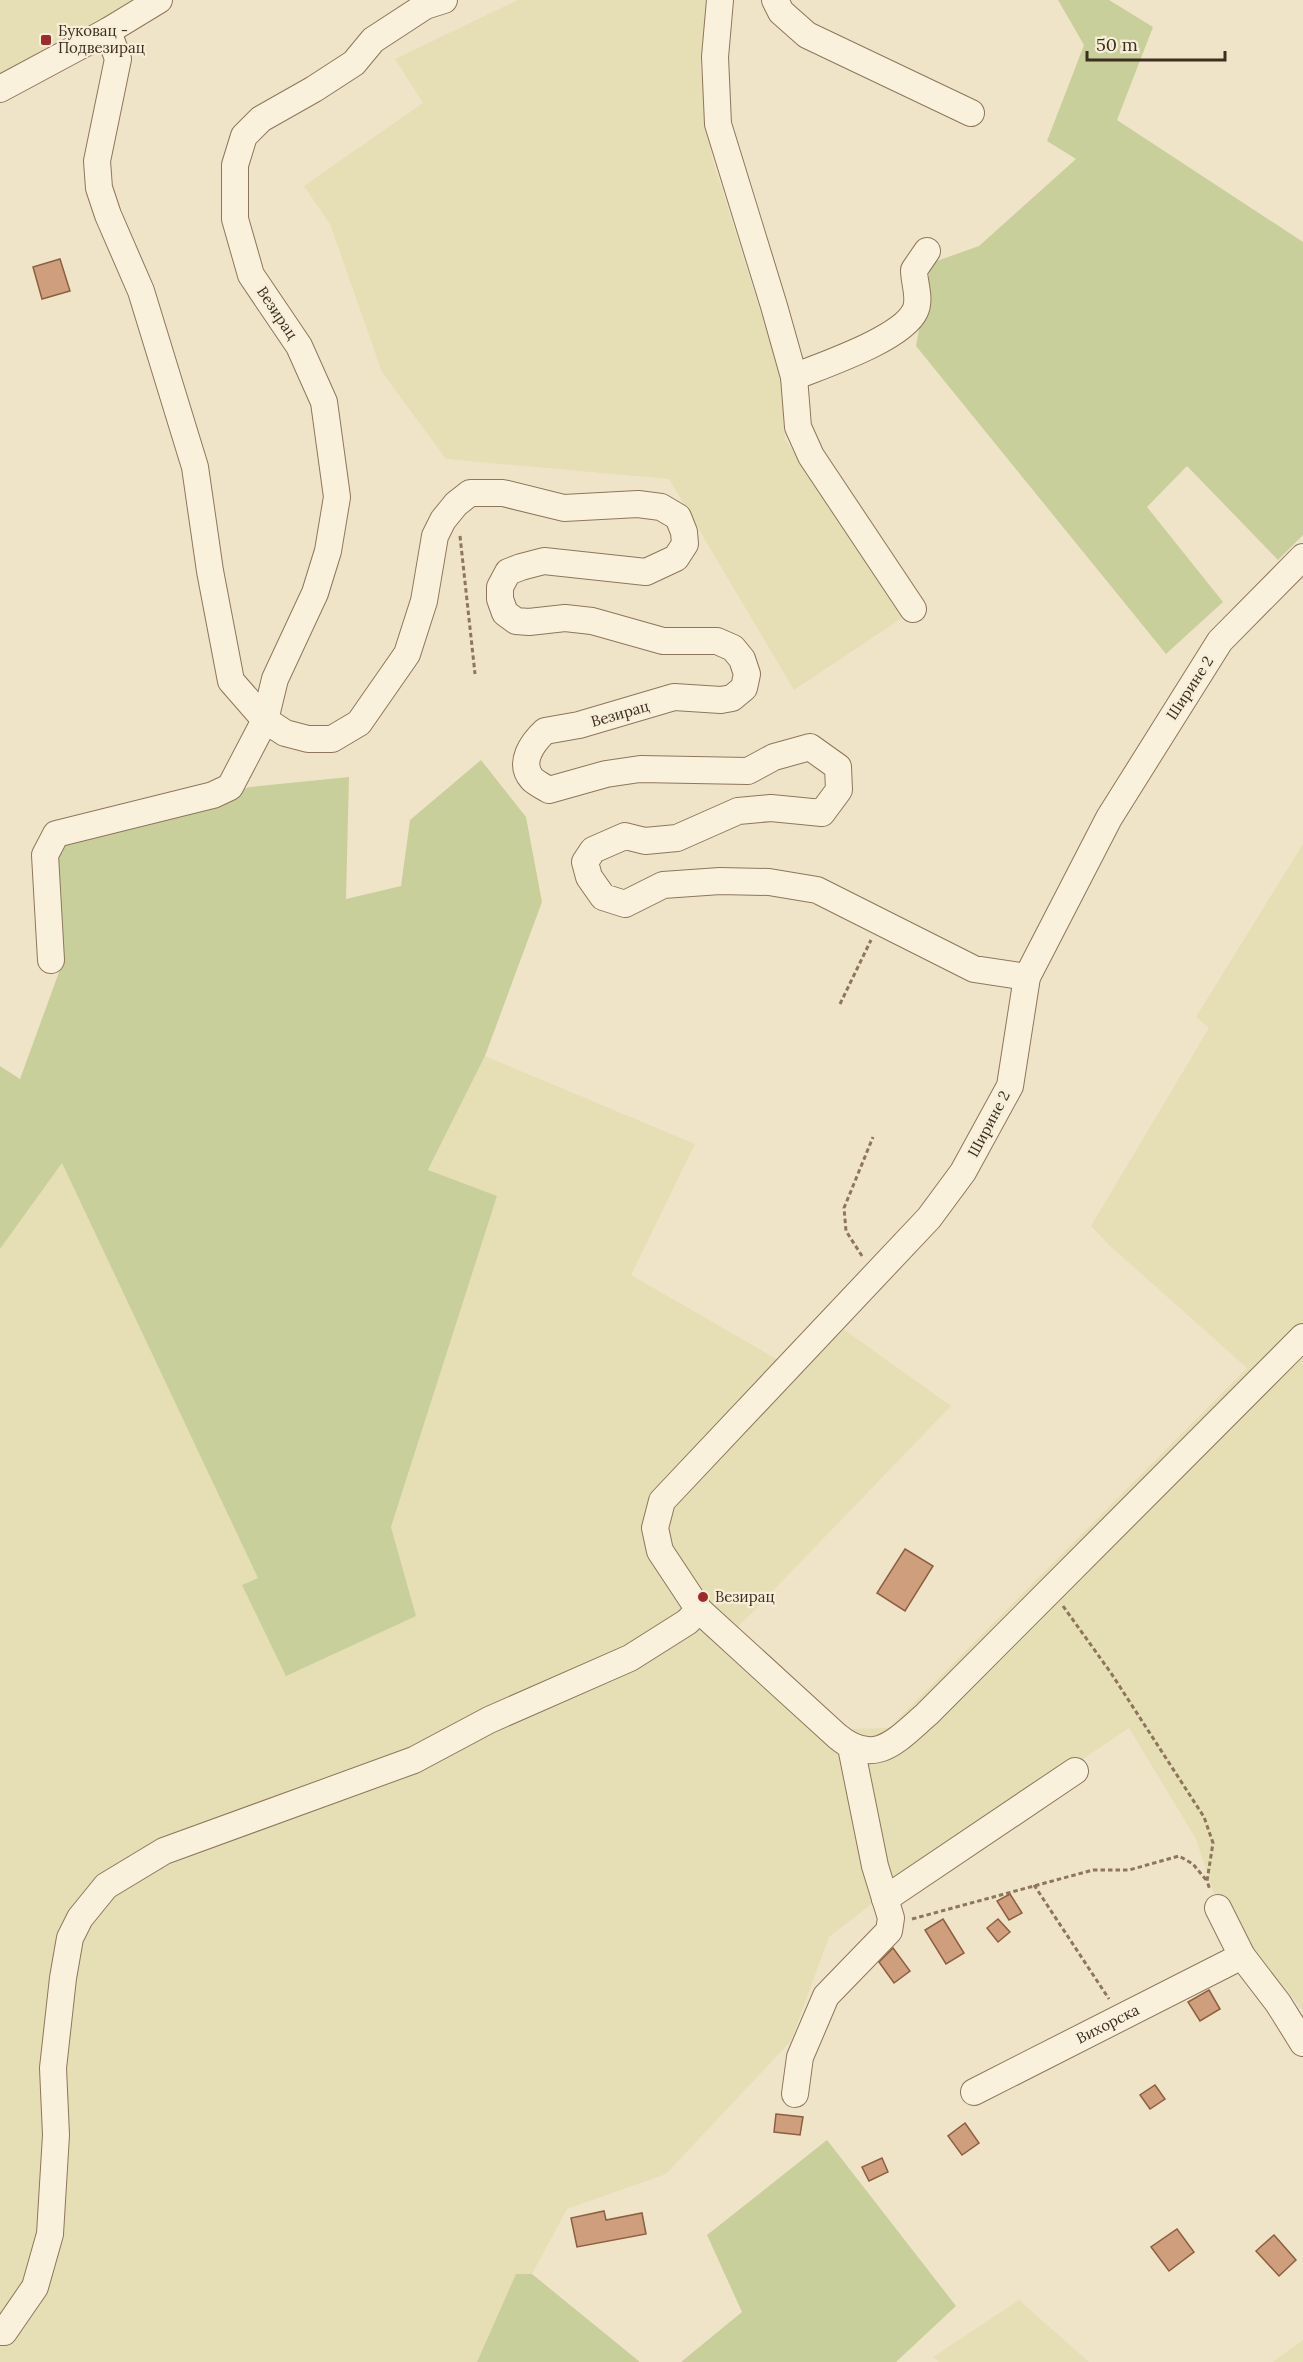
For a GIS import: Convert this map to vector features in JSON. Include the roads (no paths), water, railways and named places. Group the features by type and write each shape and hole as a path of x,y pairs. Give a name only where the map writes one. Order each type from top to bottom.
{"street":[{"path":"0,89 108,31 159,0"},
{"name":"Везирац","path":"51,960 45,855 56,834 213,795 230,787 265,720 274,679 315,594 328,551 337,497 324,402 299,346 251,275 236,219 235,165 244,136 261,119 354,63 373,40 425,6 444,0"},
{"path":"720,0 715,57 718,124 726,157 774,306 794,377 798,427 811,456 913,609"},
{"path":"775,0 781,12 807,35 971,113"},
{"path":"108,31 118,59 97,161 99,188 108,215 141,291 195,467 210,571 231,681 265,720"},
{"path":"794,377 886,338 903,325 915,311 917,296 914,270 927,251"},
{"name":"Везирац","path":"265,720 285,733 308,739 332,739 359,723 407,654 424,602 435,536 443,520 456,504 470,493 503,493 564,508 638,504 661,507 678,517 684,532 685,544 676,558 646,572 544,561 521,567 508,572 500,587 500,599 505,613 516,621 565,618 592,621 663,641 717,641 733,648 742,659 747,674 744,688 732,698 721,700 674,697 579,725 545,731 533,744 526,761 532,778 549,790 606,774 640,769 748,771 774,757 810,747 838,767 839,790 822,813 771,808 738,811 677,838 645,841 625,836 593,850 585,862 589,878 603,897 625,904 663,885 720,881 769,882 817,890 974,969 1027,977"},
{"name":"Ширине 2","path":"851,1748 699,1610 660,1551 655,1528 662,1501 877,1275 929,1218 963,1172 1010,1086 1027,977 1109,818 1220,641 1303,557"},
{"path":"795,2094 800,2057 826,1996 889,1931 888,1909 875,1866 851,1748 880,1751 927,1714 1303,1337"},
{"path":"0,2332 4,2332 35,2287 50,2234 56,2135 53,2068 63,1978 70,1938 80,1918 106,1886 164,1851 414,1760 489,1720 630,1658 687,1622 699,1610"},
{"path":"888,1909 1076,1771"},
{"path":"1218,1908 1242,1956 1278,2004 1303,2043"},
{"name":"Вихорска","path":"974,2092 1242,1956"}],"place":[{"name":"Буковац - Подвезирац","path":"46,40"},
{"name":"Везирац","path":"703,1597"}]}
